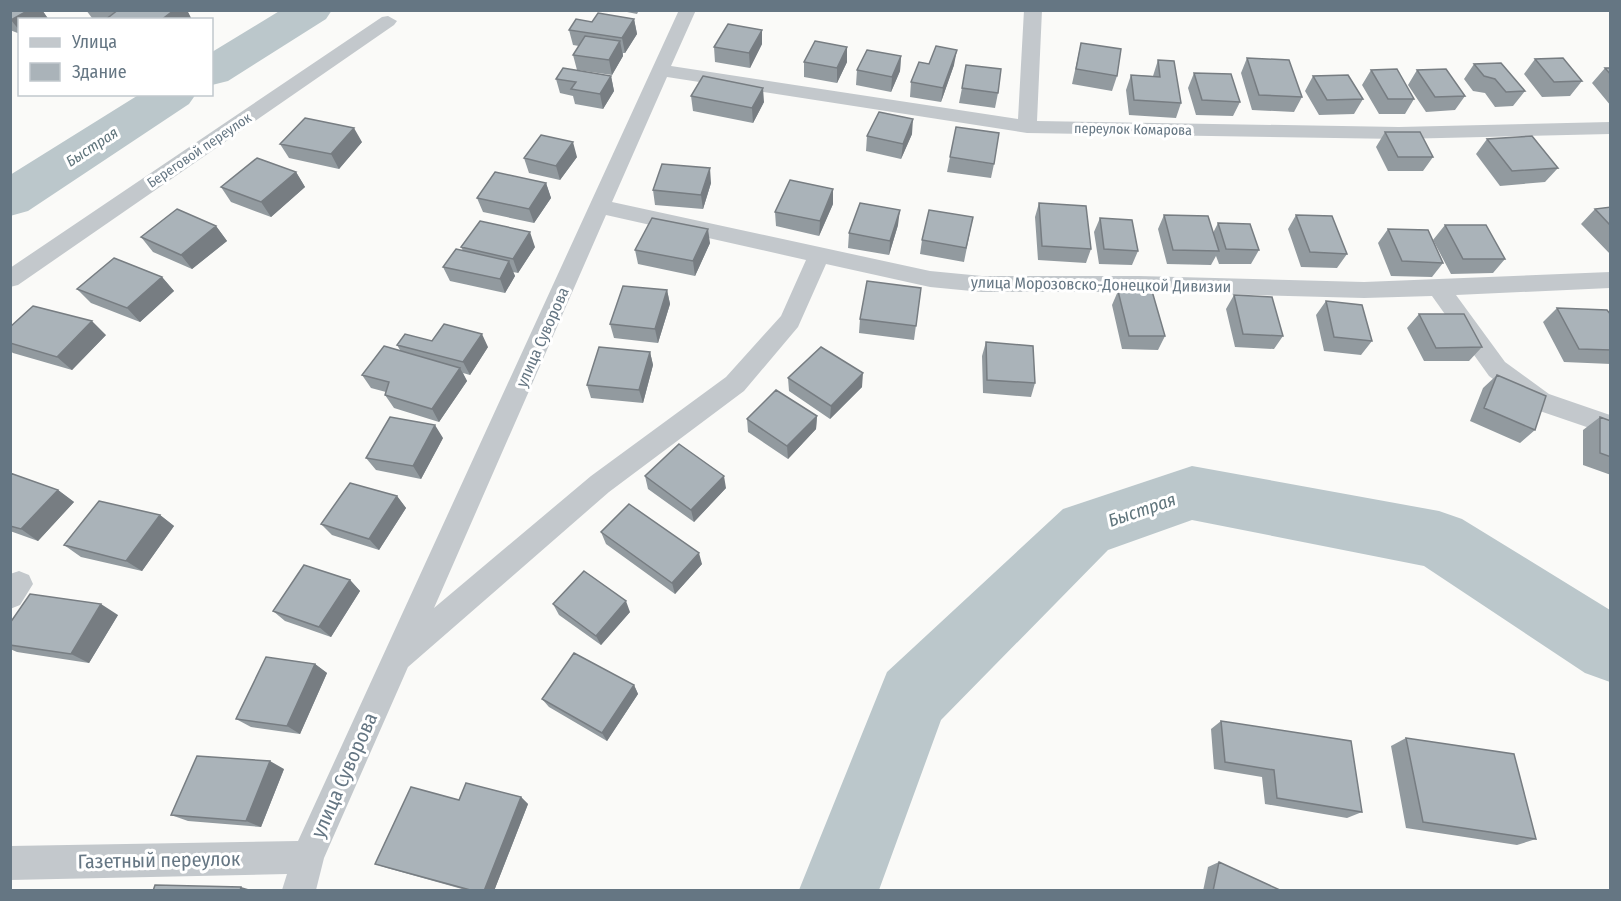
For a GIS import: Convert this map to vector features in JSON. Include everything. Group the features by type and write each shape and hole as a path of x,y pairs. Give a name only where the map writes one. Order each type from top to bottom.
{"street":[{"name":"улица Суворова","path":"299,891 308,857 394,662 480,479 599,206 688,10"},
{"path":"1027,128 1033,10"},
{"name":"Береговой переулок","path":"10,279 388,21"},
{"name":"переулок Комарова","path":"660,70 1027,128 1399,133 1611,128"},
{"name":"улица Морозовско-Донецкой Дивизии","path":"599,206 930,279 982,284 1139,284 1364,290 1611,280"},
{"name":"улица Суворова","path":"394,662 600,484 735,384 790,321 819,255"},
{"path":"1438,287 1497,369 1540,401 1611,425"},
{"name":"Газетный переулок","path":"10,862 308,857"}],"building":[{"path":"10,10 29,10 11,20"},
{"path":"118,10 174,10 164,18 108,18"},
{"path":"598,13 634,19 622,38 569,30 576,19 592,22"},
{"path":"728,24 762,30 749,53 714,47"},
{"path":"585,36 620,41 609,60 573,55"},
{"path":"815,41 847,47 837,68 804,62"},
{"path":"1081,43 1121,49 1117,76 1076,69"},
{"path":"936,46 957,50 943,88 911,82 919,62 929,64"},
{"path":"867,50 901,56 892,77 857,70"},
{"path":"1247,58 1289,60 1302,97 1259,95"},
{"path":"1563,58 1582,81 1554,82 1535,59"},
{"path":"1158,60 1174,61 1181,103 1134,100 1131,75 1160,77"},
{"path":"1501,63 1525,91 1506,92 1495,79 1484,76 1474,64"},
{"path":"966,65 1001,69 998,93 962,88"},
{"path":"563,68 611,76 600,94 571,89 576,82 556,79"},
{"path":"1397,69 1414,99 1388,99 1371,70"},
{"path":"1446,69 1465,96 1435,97 1417,70"},
{"path":"1194,73 1231,74 1240,102 1202,100"},
{"path":"1348,75 1363,99 1327,100 1313,76"},
{"path":"703,76 763,88 752,108 691,96"},
{"path":"879,112 913,119 903,144 867,136"},
{"path":"305,118 354,128 331,154 280,144"},
{"path":"956,127 999,133 994,164 950,157"},
{"path":"1385,132 1420,132 1433,157 1398,157"},
{"path":"541,135 573,142 556,166 524,158"},
{"path":"1532,136 1558,168 1512,171 1487,139"},
{"path":"257,158 296,172 261,202 221,187"},
{"path":"662,164 710,168 701,195 653,190"},
{"path":"495,172 546,183 529,209 477,198"},
{"path":"790,180 833,189 820,221 775,212"},
{"path":"860,203 900,210 890,241 849,233"},
{"path":"1039,203 1086,206 1091,249 1042,246"},
{"path":"1611,207 1611,226 1595,209"},
{"path":"177,209 216,226 181,255 141,237"},
{"path":"929,210 973,217 966,248 922,240"},
{"path":"1164,215 1208,216 1219,251 1173,250"},
{"path":"1296,215 1332,216 1347,254 1310,252"},
{"path":"652,218 708,229 693,261 635,250"},
{"path":"1100,218 1132,220 1138,251 1104,249"},
{"path":"480,221 530,232 513,259 461,247"},
{"path":"1218,223 1250,224 1259,250 1226,249"},
{"path":"1445,225 1486,225 1505,259 1463,259"},
{"path":"1388,229 1428,230 1443,263 1402,261"},
{"path":"456,249 509,261 500,279 443,267"},
{"path":"114,258 162,277 127,308 77,289"},
{"path":"867,281 921,288 916,326 860,319"},
{"path":"623,286 667,290 655,329 610,324"},
{"path":"1118,291 1152,291 1165,336 1129,336"},
{"path":"1234,295 1272,297 1283,336 1243,334"},
{"path":"1326,301 1362,305 1372,341 1334,337"},
{"path":"33,306 92,321 57,357 10,343 10,327"},
{"path":"1557,308 1607,310 1611,315 1611,350 1579,349"},
{"path":"1419,314 1464,314 1482,347 1436,348"},
{"path":"444,324 482,334 463,362 397,345 405,334 432,341"},
{"path":"986,342 1033,346 1035,383 987,380"},
{"path":"384,346 460,368 432,409 385,395 389,382 362,375"},
{"path":"599,347 650,352 639,390 587,385"},
{"path":"821,347 863,373 831,406 788,378"},
{"path":"1497,375 1546,396 1535,430 1484,408"},
{"path":"776,390 817,416 787,446 747,419"},
{"path":"390,417 435,425 413,466 366,458"},
{"path":"1600,417 1611,421 1611,457 1600,453"},
{"path":"679,444 724,476 691,510 645,476"},
{"path":"10,473 58,490 21,529 10,526"},
{"path":"350,483 397,496 369,539 321,524"},
{"path":"99,501 160,515 126,561 64,545"},
{"path":"629,504 699,553 672,583 601,532"},
{"path":"304,565 350,580 319,627 273,611"},
{"path":"584,571 626,601 596,636 553,604"},
{"path":"30,594 101,604 71,654 10,645 10,623"},
{"path":"574,653 634,685 602,733 542,699"},
{"path":"266,657 315,664 287,726 236,719"},
{"path":"1221,721 1351,741 1362,812 1277,798 1274,770 1225,762"},
{"path":"1406,738 1514,754 1536,839 1423,822"},
{"path":"197,756 270,761 246,821 171,815"},
{"path":"466,783 521,797 484,891 474,891 375,864 411,787 459,800"},
{"path":"1219,862 1282,891 1213,891"},
{"path":"155,885 241,887 240,891 153,891"}],"waterway":[{"name":"Быстрая","path":"213,70 311,10"},
{"name":"Быстрая","path":"10,199 170,96"},
{"name":"Быстрая","path":"839,890 913,697 1086,529 1192,493 1439,540 1610,649"}]}
